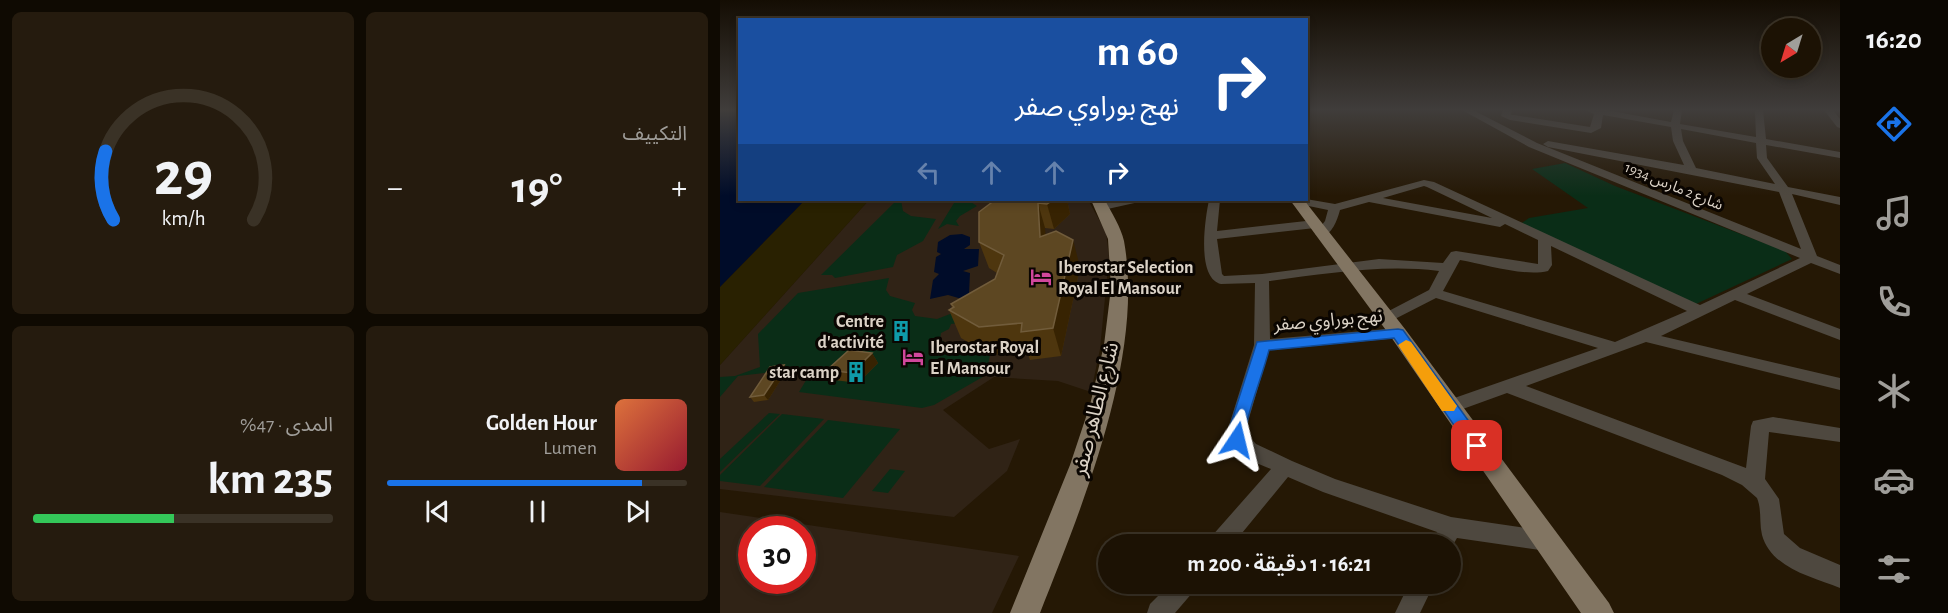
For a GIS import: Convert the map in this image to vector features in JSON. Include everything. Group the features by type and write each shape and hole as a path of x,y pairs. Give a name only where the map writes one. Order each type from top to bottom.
{"main road":[{"path":"1299,201 1599,613"},
{"name":"شارع الطاهر صفر","path":"1024,613 1078,481 1109,372 1118,313 1119,276 1113,229 1101,203"}],"street":[{"name":"شارع 2 مارس 1934","path":"1521,139 1840,270"},
{"path":"1677,139 1692,170"},
{"path":"1747,139 1840,155"},
{"path":"1449,407 1645,337 1811,258 1784,189 1764,161 1760,141"},
{"path":"1533,145 1542,143 1692,170 1840,201"},
{"path":"1303,201 1335,208 1428,183 1700,311"},
{"path":"1368,199 1517,226"},
{"path":"1101,203 1124,201"},
{"path":"1214,201 1210,237 1217,278 1226,280 1262,278 1398,263 1447,268"},
{"path":"1210,237 1318,229 1331,222 1335,208"},
{"path":"1392,326 1435,293 1453,257 1461,255 1524,267 1543,268 1545,265 1544,238"},
{"path":"1262,278 1262,345 1236,432 1237,440 1243,447 1285,467 1442,534"},
{"path":"1435,293 1613,347"},
{"path":"1736,295 1840,335"},
{"name":"نهج بوراوي صفر","path":"1262,345 1392,326"},
{"path":"1645,337 1840,384"},
{"path":"1510,387 1718,465 1755,482 1768,494 1773,508 1772,531 1779,546 1796,557 1840,576"},
{"path":"1755,482 1760,426 1773,424 1840,435"},
{"path":"1228,534 1285,467"},
{"path":"1461,537 1547,541"},
{"path":"1159,613 1176,594"},
{"path":"1407,613 1417,594"}],"shaded area":[{"name":"Iberostar Royal El Mansour","path":"868,201 1089,201 1106,232 1109,257 1100,349 1091,392 1058,381 994,377 943,410 989,449 1020,439 1007,471 954,517 720,489 720,365"},
{"path":"720,512 747,516 738,516 738,594 816,594 816,526 1019,556 992,613 720,613"}],"green space":[{"path":"1565,163 1615,186 1785,251 1792,259 1696,304 1519,225 1529,218 1588,208 1532,169"},
{"path":"896,201 901,201 903,211 911,216 936,219 923,241 897,255 893,267 835,278 832,275 821,275"},
{"path":"970,201 977,206 960,216 956,221 959,226 947,224 938,229 954,203"},
{"path":"889,278 886,290 890,296 915,303 912,310 915,316 937,319 958,311 967,322 951,324 949,329 941,333 940,339 946,343 945,347 971,344 990,355 986,375 934,405 922,408 799,392 814,367 738,376 720,397 720,377 735,376 760,367 758,334 798,293"},
{"path":"769,413 780,414 720,472 720,459"},
{"path":"782,414 824,419 760,486 720,481 720,475"},
{"path":"828,420 900,429 843,498 764,487"},
{"path":"890,469 905,471 888,493 872,491"}],"sand":[{"path":"804,201 868,201 720,365 720,287"}],"water":[{"path":"720,139 738,139 738,201 804,201 720,287"},
{"path":"962,234 970,237 970,245 964,249 979,249 978,266 963,271 970,273 969,294 962,299 948,295 930,299 933,280 939,274 934,272 936,257 941,254 937,252 938,242 950,235"}],"building":[{"path":"994,201 1052,201 1047,204 1038,203 1040,237 1056,231 1073,240 1053,328 1021,332 1022,323 979,327 949,310 954,307 951,304 995,279 1004,255 979,242 979,212"},
{"path":"849,350 872,353 852,373 827,370"},
{"path":"784,365 764,395 750,397 770,367"}],"slow traffic":[{"path":"1406,345 1448,406"}],"place":[{"name":"Iberostar Selection Royal El Mansour","path":"1041,277"},
{"name":"Centre d'activité","path":"901,331"},
{"name":"Iberostar Royal El Mansour","path":"913,357"},
{"name":"star camp","path":"856,372"}],"route":[{"path":"1237,440 1236,432 1262,345 1398,333 1477,446"}]}
